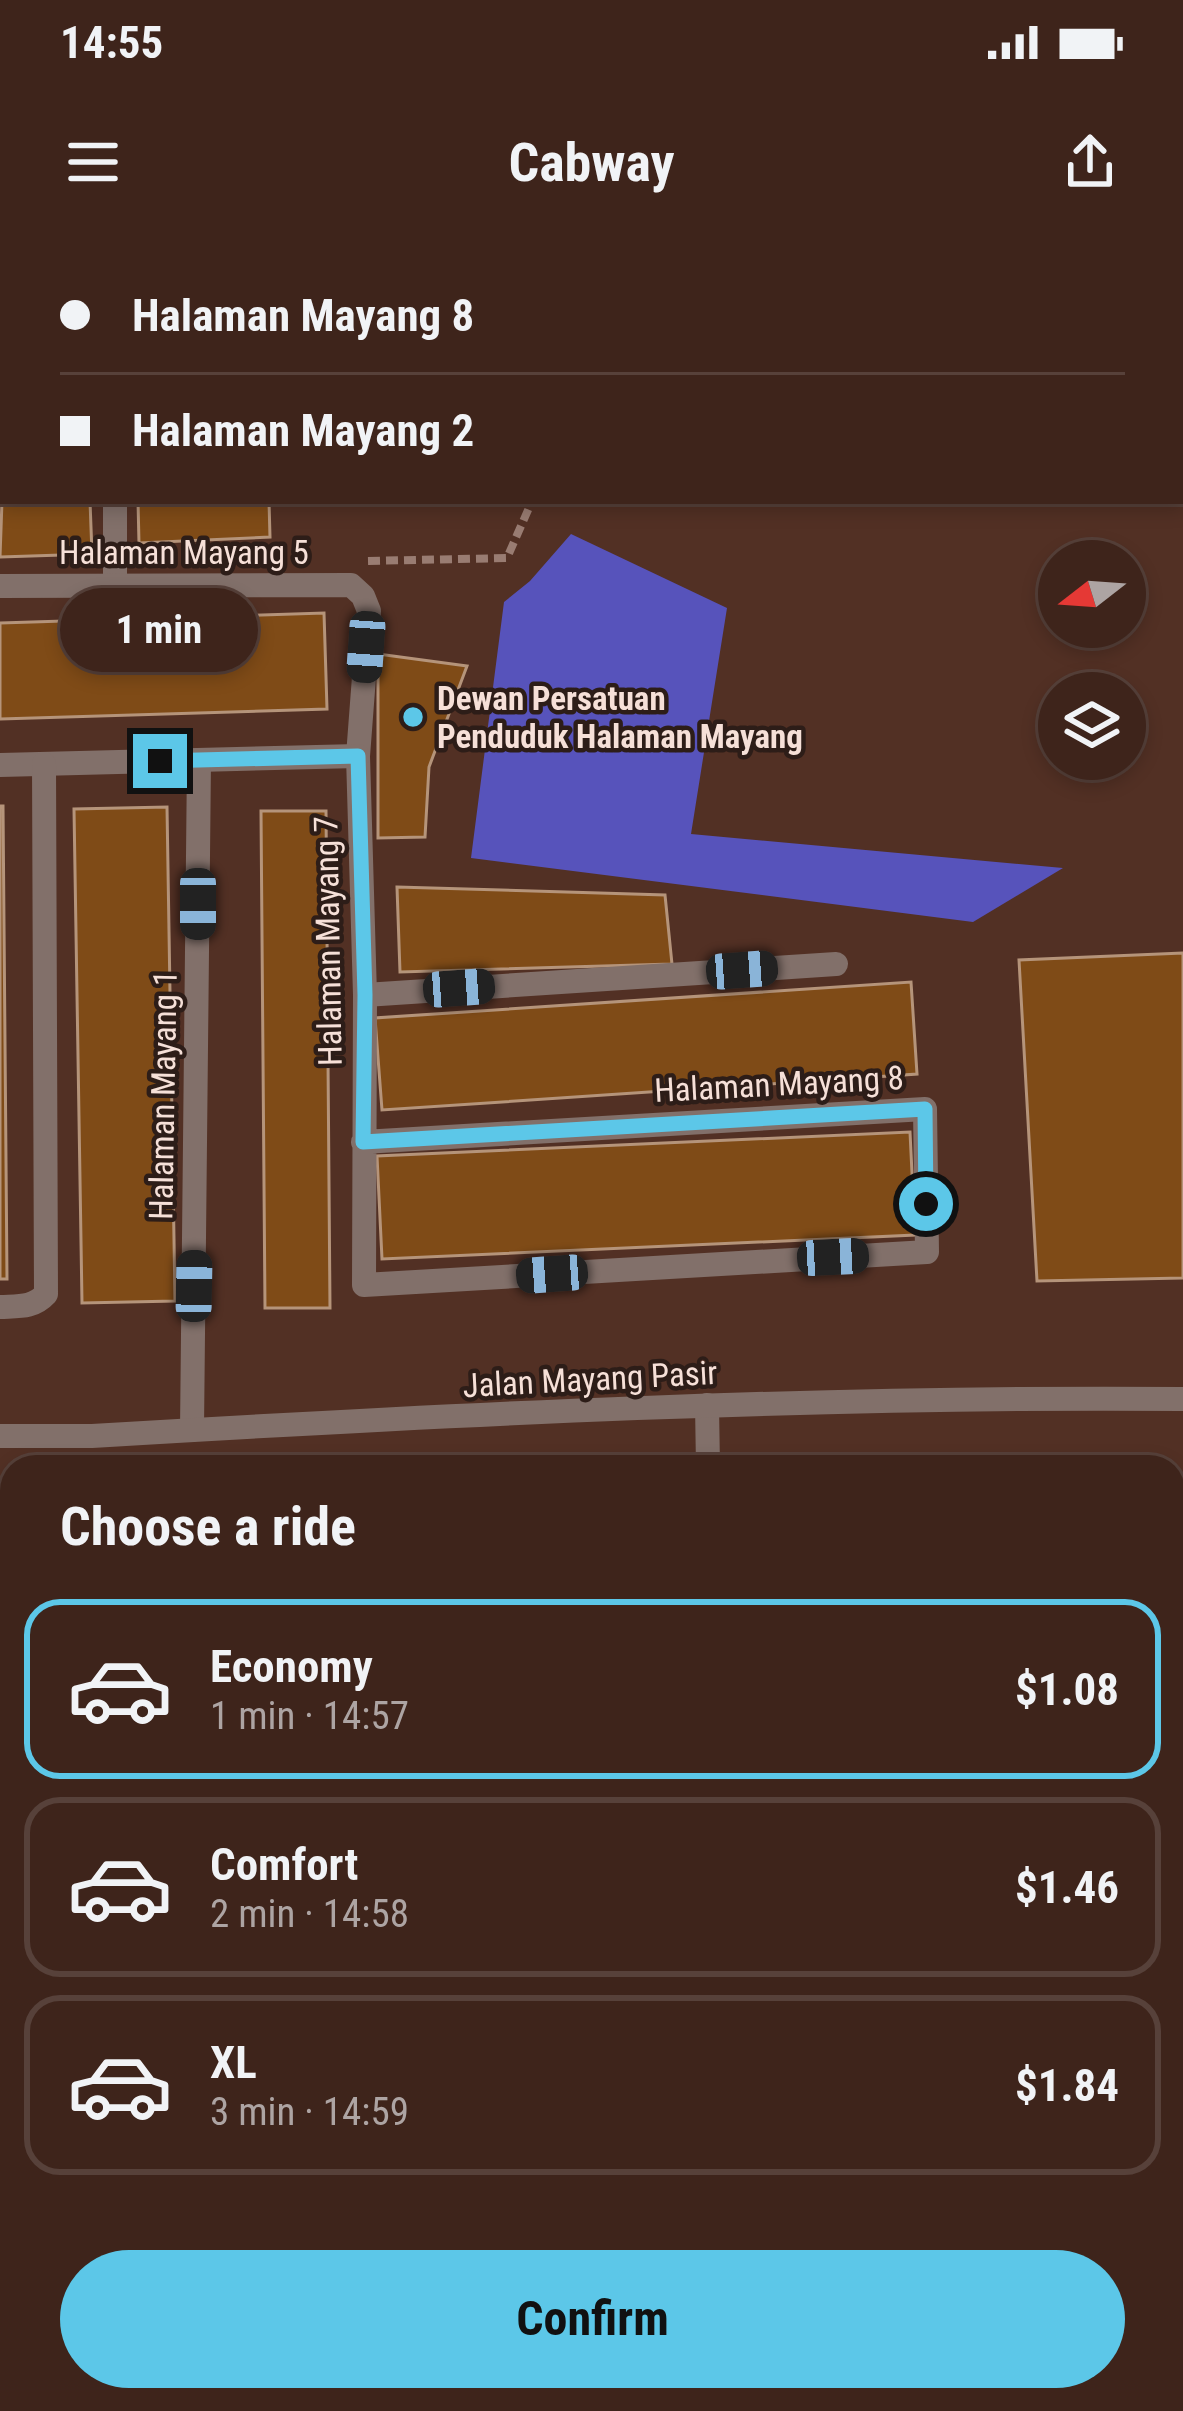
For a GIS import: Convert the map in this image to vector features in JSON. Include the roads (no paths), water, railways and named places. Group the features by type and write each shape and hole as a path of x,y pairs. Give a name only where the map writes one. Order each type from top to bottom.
{"street":[{"path":"115,504 115,583"},
{"name":"Halaman Mayang 5","path":"0,586 115,583 357,591"},
{"name":"Halaman Mayang 7","path":"357,591 369,610 358,756 365,995 364,1285"},
{"path":"0,765 358,756"},
{"name":"Halaman Mayang 1","path":"192,1430 200,760"},
{"path":"0,1306 38,1303 46,1294 44,764"},
{"path":"365,995 836,964"},
{"name":"Halaman Mayang 8","path":"363,1142 925,1109 927,1252 364,1285"},
{"name":"Jalan Mayang Pasir","path":"0,1436 92,1436 707,1405 1183,1399"},
{"path":"707,1405 708,1455"}],"place":[{"name":"Dewan Persatuan Penduduk Halaman Mayang","path":"413,717"}]}
